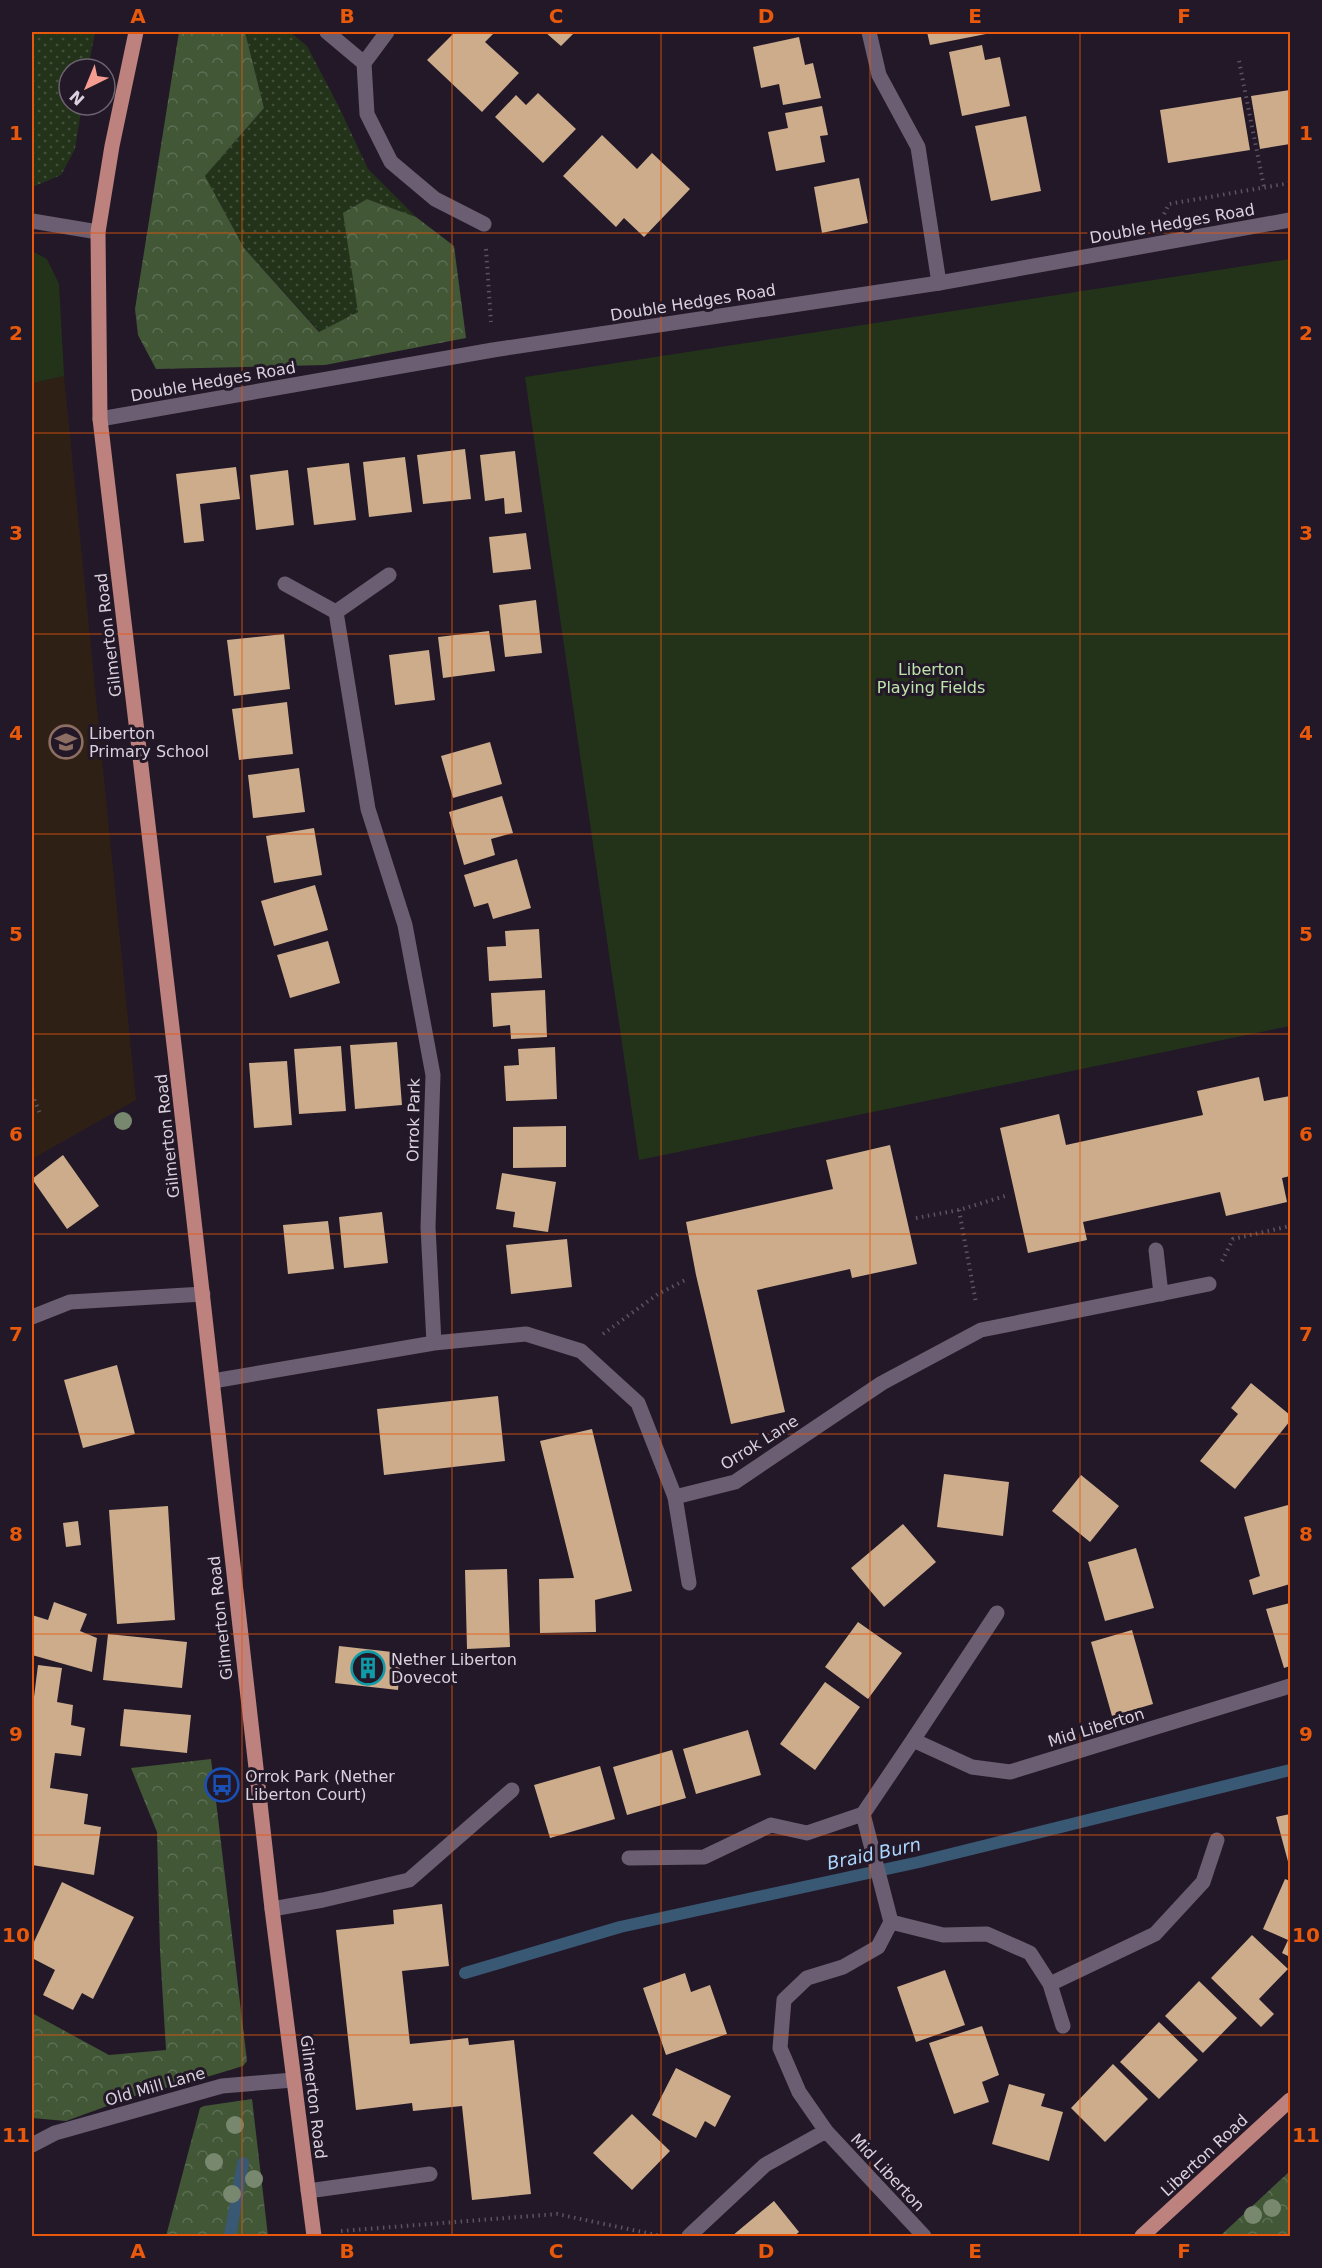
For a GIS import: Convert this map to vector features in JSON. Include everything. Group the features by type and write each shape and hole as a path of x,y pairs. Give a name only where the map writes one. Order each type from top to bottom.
{"main road":[{"name":"Gilmerton Road","path":"136,32 112,146 98,232 100,419 203,1294 272,1909 314,2235"},
{"name":"Liberton Road","path":"1142,2236 1290,2100"}],"street":[{"path":"327,32 364,63"},
{"path":"387,32 364,63 367,114 392,162 435,199 484,224"},
{"path":"869,32 879,75 918,147 939,283"},
{"name":"Double Hedges Road","path":"100,419 493,350 939,283 1290,220"},
{"path":"32,221 98,232"},
{"path":"285,584 336,612 389,575"},
{"name":"Orrok Park","path":"336,612 368,809 405,925 433,1075 428,1227 434,1343"},
{"path":"1156,1250 1161,1294"},
{"name":"Orrok Lane","path":"675,1497 735,1482 882,1383 981,1330 1209,1284"},
{"path":"32,1317 70,1302 203,1294"},
{"path":"213,1381 434,1343 526,1334 581,1351 638,1403 675,1497 689,1583"},
{"path":"630,1858 704,1857 771,1825 807,1833 863,1814 997,1613"},
{"name":"Mid Liberton","path":"913,1740 972,1767 1010,1772 1290,1686"},
{"path":"272,1909 409,1880 512,1790"},
{"path":"863,1814 891,1922 943,1935 987,1934 1030,1953 1050,1984 1063,2026"},
{"path":"1050,1984 1155,1934 1203,1882 1217,1840"},
{"name":"Mid Liberton","path":"891,1922 878,1947 843,1967 807,1978 784,2000 780,2048 799,2092 826,2131 924,2236"},
{"name":"Old Mill Lane","path":"32,2145 55,2133 222,2086 293,2080"},
{"name":"Mid Liberton","path":"689,2236 765,2165 826,2131"},
{"path":"308,2191 430,2174"}],"path":[{"path":"1239,61 1264,187"},
{"path":"1148,246 1169,204 1290,183"},
{"path":"484,224 493,350"},
{"path":"32,1094 41,1116"},
{"path":"916,1218 958,1210 1005,1196"},
{"path":"958,1210 981,1330"},
{"path":"1209,1284 1233,1239 1290,1226"},
{"path":"581,1351 658,1294 687,1279"},
{"path":"314,2235 557,2214 663,2236"}],"shaded area":[{"name":"Liberton Primary School","path":"64,376 136,1100 32,1159 32,383"}],"green space":[{"path":"32,32 95,32 90,57 57,57 57,117 80,117 75,149 61,175 35,186 32,185"},
{"path":"179,32 245,32 264,108 205,176 244,248 319,332 358,312 343,213 367,199 416,217 454,246 466,338 325,365 156,369 138,335 135,309"},
{"path":"245,32 290,32 307,46 368,169 416,217 367,199 358,312 320,332 244,248 205,176 264,108"},
{"path":"32,251 47,259 59,284 64,376 32,383"},
{"name":"Liberton Playing Fields","path":"1290,259 1290,1026 639,1160 525,377"},
{"path":"211,1759 247,2061 243,2066 187,2083 143,2093 66,2121 32,2118 32,2013 109,2055 166,2050 160,1951 157,1832 131,1768"},
{"path":"252,2099 268,2236 166,2236 200,2108"},
{"path":"1290,2171 1290,2236 1220,2236"}],"building":[{"path":"455,32 495,32 485,42 519,73 482,112 427,60"},
{"path":"545,32 575,32 561,46"},
{"path":"927,32 991,32 991,33 930,45"},
{"path":"799,37 805,65 813,63 821,98 783,105 779,84 761,88 753,47"},
{"path":"982,45 985,60 1000,57 1010,106 962,116 949,52"},
{"path":"1290,90 1290,144 1260,149 1251,96"},
{"path":"538,93 576,129 543,163 495,117 516,95 526,105"},
{"path":"1241,97 1250,150 1168,163 1160,110"},
{"path":"822,106 828,135 820,136 825,162 776,171 768,132 788,128 785,113"},
{"path":"1026,116 1041,191 991,201 975,126"},
{"path":"602,135 637,169 652,153 690,189 644,237 624,218 616,227 563,176"},
{"path":"859,178 868,223 822,233 814,187"},
{"path":"465,449 471,499 423,504 417,455"},
{"path":"515,451 522,512 505,514 504,498 485,501 480,455"},
{"path":"405,457 412,512 369,517 363,462"},
{"path":"349,463 356,520 314,525 307,468"},
{"path":"236,467 240,499 200,504 204,541 184,543 176,474"},
{"path":"288,470 294,525 256,530 250,475"},
{"path":"526,533 531,569 493,573 489,537"},
{"path":"536,600 542,653 505,657 499,605"},
{"path":"489,631 495,671 443,678 438,637"},
{"path":"284,634 290,689 234,696 227,640"},
{"path":"429,650 435,700 395,705 389,655"},
{"path":"287,702 293,754 239,760 232,709"},
{"path":"490,742 502,784 453,798 441,756"},
{"path":"299,768 305,812 253,818 248,775"},
{"path":"502,796 513,833 491,839 495,855 464,865 449,812"},
{"path":"314,828 322,875 274,883 266,836"},
{"path":"517,859 531,908 493,919 488,903 474,907 464,875"},
{"path":"315,885 328,930 274,946 261,901"},
{"path":"539,929 542,978 489,981 487,947 506,946 505,931"},
{"path":"328,941 340,983 290,998 277,955"},
{"path":"545,990 547,1037 511,1039 510,1025 493,1027 491,993"},
{"path":"397,1042 402,1105 355,1109 350,1045"},
{"path":"341,1046 346,1111 299,1114 294,1049"},
{"path":"555,1047 557,1099 506,1101 504,1066 519,1065 518,1049"},
{"path":"287,1061 292,1125 254,1128 249,1063"},
{"path":"1259,1077 1264,1101 1290,1096 1290,1176 1282,1178 1287,1202 1226,1216 1220,1192 1083,1222 1087,1240 1028,1253 1000,1128 1059,1114 1066,1145 1203,1115 1197,1091"},
{"path":"566,1126 566,1167 513,1168 513,1127"},
{"path":"890,1145 917,1264 852,1278 850,1269 757,1290 785,1412 731,1424 686,1222 833,1189 826,1160"},
{"path":"63,1155 99,1206 67,1229 32,1179"},
{"path":"502,1173 556,1182 548,1232 513,1227 515,1212 496,1209"},
{"path":"382,1212 388,1263 344,1268 339,1217"},
{"path":"328,1221 334,1269 288,1274 283,1225"},
{"path":"567,1239 572,1287 511,1294 506,1245"},
{"path":"117,1365 135,1434 83,1448 64,1380"},
{"path":"1251,1383 1290,1415 1290,1421 1235,1489 1200,1461 1238,1414 1231,1408"},
{"path":"498,1396 505,1461 384,1475 377,1409"},
{"path":"592,1429 632,1591 595,1600 596,1632 540,1633 539,1579 574,1578 540,1441"},
{"path":"944,1474 1009,1482 1003,1536 937,1527"},
{"path":"1081,1475 1119,1506 1090,1542 1052,1511"},
{"path":"1288,1505 1290,1584 1253,1595 1249,1580 1260,1576 1244,1517"},
{"path":"168,1506 175,1620 117,1624 109,1510"},
{"path":"78,1521 81,1545 66,1547 63,1523"},
{"path":"903,1524 936,1562 884,1607 851,1568"},
{"path":"1136,1548 1154,1608 1105,1621 1088,1562"},
{"path":"507,1569 510,1647 467,1649 465,1570"},
{"path":"54,1602 87,1614 80,1631 97,1638 92,1672 32,1655 32,1615 48,1620"},
{"path":"1290,1603 1290,1666 1284,1668 1266,1609"},
{"path":"858,1622 902,1653 868,1699 825,1667"},
{"path":"1132,1630 1153,1704 1112,1716 1091,1642"},
{"path":"108,1634 187,1642 182,1688 103,1680"},
{"name":"Nether Liberton Dovecot","path":"339,1646 401,1653 398,1690 335,1683"},
{"path":"38,1665 62,1668 57,1702 73,1705 71,1725 85,1728 81,1756 55,1753 50,1788 88,1794 84,1824 101,1827 94,1875 32,1865 32,1713"},
{"path":"825,1682 860,1707 815,1770 780,1744"},
{"path":"124,1709 191,1715 187,1753 120,1746"},
{"path":"748,1730 761,1775 696,1794 683,1749"},
{"path":"672,1750 686,1798 627,1815 613,1767"},
{"path":"600,1766 615,1819 550,1838 534,1785"},
{"path":"1290,1814 1290,1869 1276,1817"},
{"path":"1285,1879 1290,1881 1290,1957 1282,1953 1288,1940 1263,1929"},
{"path":"62,1882 134,1917 93,1999 82,1993 73,2010 43,1995 55,1970 32,1958 32,1946"},
{"path":"442,1904 449,1966 402,1971 410,2044 468,2038 469,2045 514,2040 531,2194 472,2200 462,2106 413,2111 412,2103 356,2110 336,1930 394,1924 393,1910"},
{"path":"1252,1935 1288,1969 1259,1999 1274,2014 1261,2027 1211,1978"},
{"path":"945,1970 965,2025 916,2042 897,1987"},
{"path":"685,1973 691,1992 710,1985 727,2034 666,2055 643,1988"},
{"path":"1199,1981 1237,2018 1203,2053 1165,2016"},
{"path":"1159,2022 1198,2060 1159,2099 1120,2062"},
{"path":"982,2026 999,2075 982,2082 989,2102 954,2114 929,2043"},
{"path":"1113,2064 1148,2099 1105,2142 1071,2108"},
{"path":"676,2068 731,2096 715,2127 705,2121 696,2138 652,2115"},
{"path":"1009,2084 1045,2094 1041,2106 1063,2112 1049,2161 992,2144"},
{"path":"632,2114 670,2151 632,2190 593,2153"},
{"path":"774,2201 799,2232 794,2236 732,2236"}],"waterway":[{"name":"Braid Burn","path":"465,1973 620,1927 919,1862 1290,1770"},
{"name":"Braid Burn","path":"230,2236 243,2163"}],"place":[{"name":"Liberton Primary School","path":"66,742"},
{"name":"Nether Liberton Dovecot","path":"368,1668"},
{"name":"Orrok Park (Nether Liberton Court)","path":"222,1785"}]}
